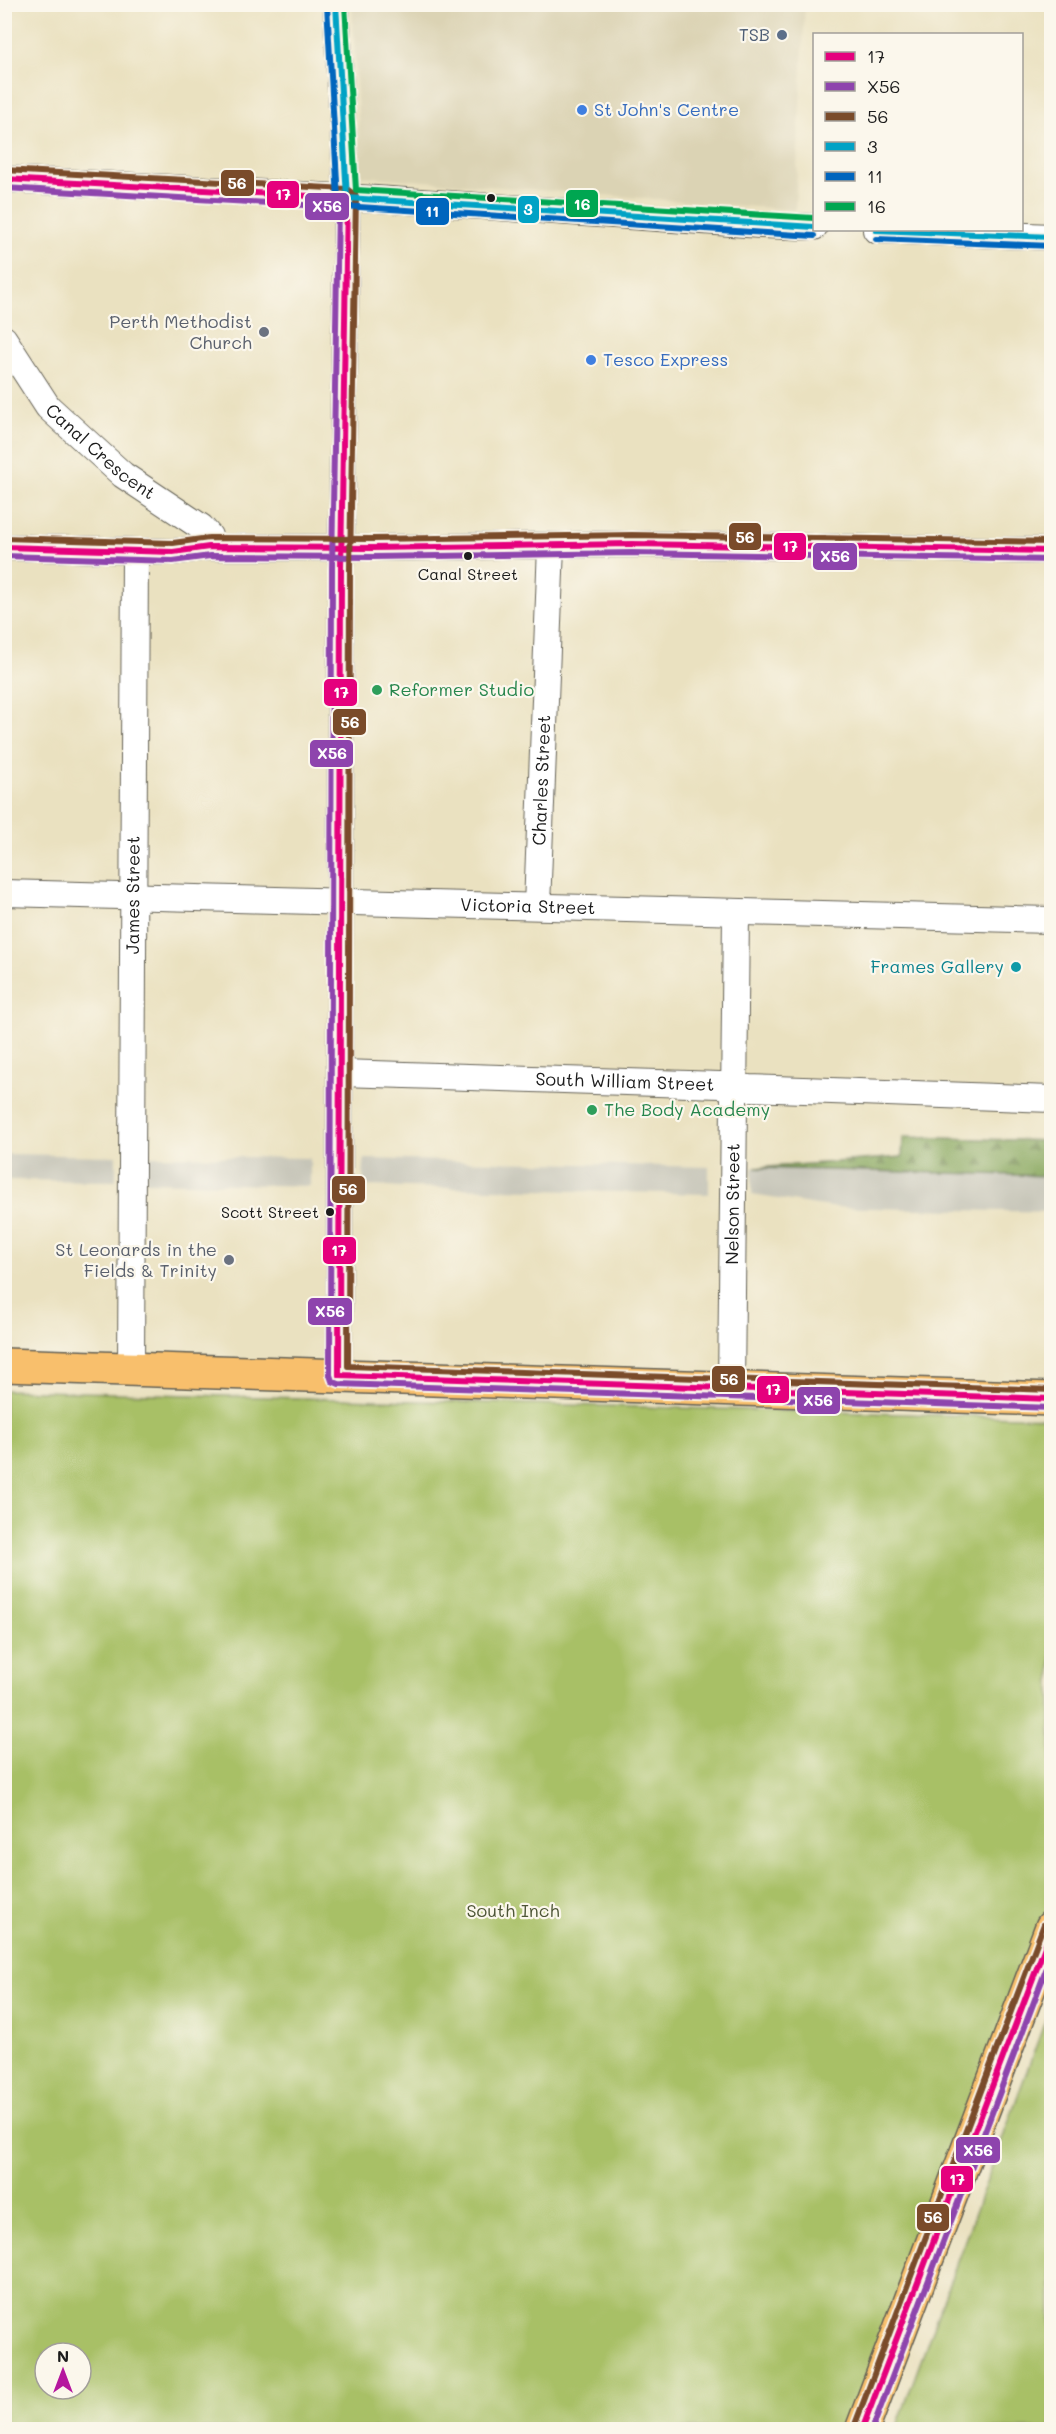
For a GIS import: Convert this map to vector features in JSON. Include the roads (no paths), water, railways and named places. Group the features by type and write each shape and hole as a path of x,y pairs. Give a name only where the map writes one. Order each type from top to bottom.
{"main road":[{"path":"6,1365 1052,1399"},
{"path":"862,2430 1052,1927"}],"street":[{"path":"336,4 347,198 342,548 339,1375"},
{"path":"4,179 813,227"},
{"path":"901,231 1052,237"},
{"name":"Canal Crescent","path":"4,339 48,407 123,476 201,527 209,536 209,547"},
{"path":"4,547 173,552 209,547 713,545 1052,551"},
{"name":"Charles Street","path":"537,906 551,546"},
{"name":"James Street","path":"131,1369 135,552"},
{"name":"Victoria Street","path":"4,893 1052,920"},
{"name":"Nelson Street","path":"731,1388 736,912"},
{"name":"South William Street","path":"341,1073 720,1085 1052,1099"}],"place":[{"name":"TSB","path":"782,35"},
{"name":"St John's Centre","path":"582,110"},
{"name":"Perth Methodist Church","path":"264,332"},
{"name":"Tesco Express","path":"591,360"},
{"name":"Canal Street","path":"468,556"},
{"name":"Reformer Studio","path":"377,690"},
{"name":"Frames Gallery","path":"1016,967"},
{"name":"The Body Academy","path":"592,1110"},
{"name":"Scott Street","path":"330,1212"},
{"name":"St Leonards in the Fields & Trinity","path":"229,1260"}],"park label":[{"name":"South Inch","path":"513,1911"}]}
